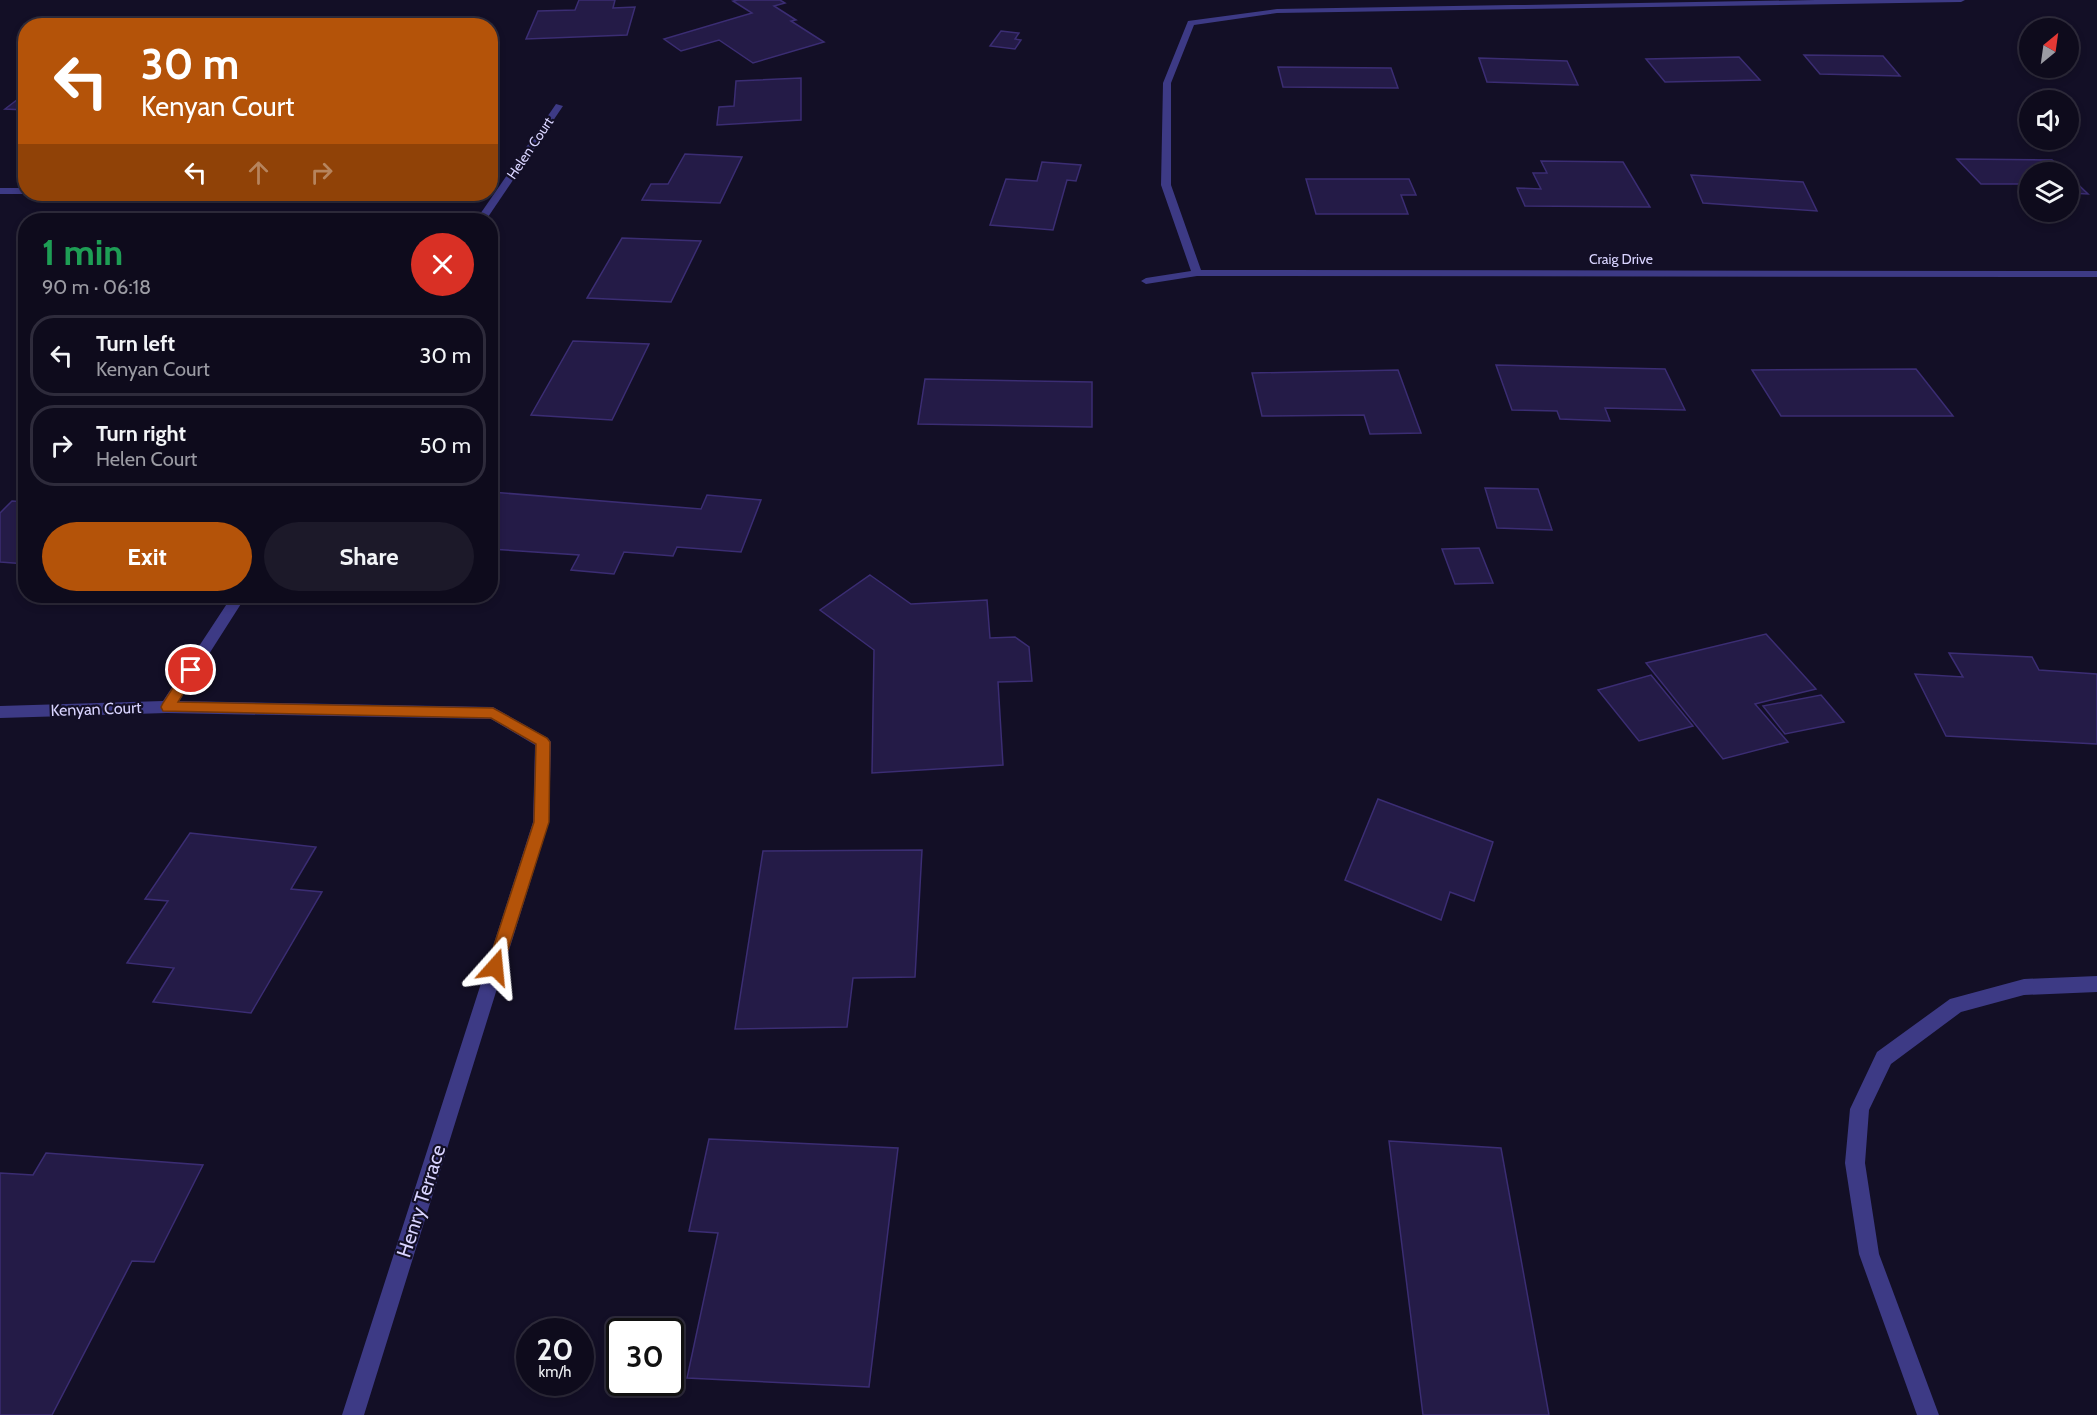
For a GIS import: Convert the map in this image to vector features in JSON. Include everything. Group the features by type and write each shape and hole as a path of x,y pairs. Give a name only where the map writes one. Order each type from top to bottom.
{"street":[{"path":"1197,273 1166,184 1167,83 1191,23 1277,11 1961,0"},
{"name":"Helen Court","path":"498,195 559,106"},
{"path":"498,186 504,186"},
{"path":"0,191 18,191"},
{"name":"Craig Drive","path":"1146,281 1197,273 2097,274"},
{"path":"168,707 235,603"},
{"name":"Kenyan Court","path":"0,712 168,707 493,713 543,742 541,822 488,988"},
{"path":"1928,1415 1869,1254 1855,1163 1860,1109 1884,1058 1956,1005 2024,987 2097,984"},
{"name":"Henry Terrace","path":"353,1415 488,988"}],"building":[{"path":"579,0 615,0 613,8 635,7 627,35 526,39 538,11 575,10"},
{"path":"780,0 785,3 774,6 796,20 791,21 824,42 753,63 719,40 681,51 664,39 752,13 733,1"},
{"path":"1001,31 1019,33 1015,39 1021,40 1015,49 990,46"},
{"path":"1804,55 1883,56 1900,76 1820,74"},
{"path":"1739,57 1760,80 1665,82 1646,59"},
{"path":"1479,58 1567,61 1578,85 1487,82"},
{"path":"1278,67 1391,68 1398,88 1283,87"},
{"path":"801,78 801,120 717,125 719,107 734,106 736,81"},
{"path":"18,99 18,110 5,109"},
{"path":"685,154 742,157 720,203 642,200 651,184 668,184"},
{"path":"1957,159 2052,160 2054,162 2019,162 2019,184 1981,184"},
{"path":"1541,161 1623,162 1650,207 1525,206 1517,188 1541,189 1533,173 1547,173"},
{"path":"1042,162 1081,165 1076,181 1067,180 1053,230 990,225 1006,179 1037,181"},
{"path":"1691,175 1803,182 1817,211 1703,203"},
{"path":"1306,179 1409,179 1416,195 1401,195 1408,214 1316,214"},
{"path":"2079,185 2088,194 2079,194"},
{"path":"622,238 701,241 671,302 587,298"},
{"path":"573,341 649,344 612,420 531,415"},
{"path":"1496,365 1665,369 1685,410 1605,408 1610,421 1560,419 1557,411 1512,410"},
{"path":"1916,369 1953,416 1781,416 1752,370"},
{"path":"1398,370 1421,433 1370,434 1364,415 1262,416 1252,373"},
{"path":"925,379 1092,382 1092,427 918,424"},
{"path":"1485,488 1538,489 1552,530 1497,528"},
{"path":"498,493 701,509 707,495 761,500 741,552 677,547 673,556 624,552 614,574 571,570 579,555 498,550"},
{"path":"12,501 18,501 18,563 0,562 0,513"},
{"path":"1479,548 1493,583 1455,584 1442,549"},
{"path":"870,575 911,604 987,600 990,638 1015,637 1029,647 1032,681 998,682 1003,765 872,773 874,650 820,610"},
{"path":"1766,634 1816,689 1755,704 1788,742 1723,759 1646,663"},
{"path":"1949,653 2032,657 2039,670 2097,674 2097,744 1946,736 1915,674 1963,677"},
{"path":"1651,675 1693,726 1639,741 1598,690"},
{"path":"1821,695 1844,722 1785,734 1763,706"},
{"path":"1378,799 1493,842 1474,901 1450,892 1441,920 1345,880"},
{"path":"190,833 316,847 291,889 322,892 251,1013 153,1002 174,968 127,963 168,901 145,899"},
{"path":"922,850 915,977 853,978 847,1027 735,1029 763,851"},
{"path":"709,1139 898,1148 869,1387 687,1378 718,1233 689,1231"},
{"path":"1389,1141 1501,1148 1549,1415 1423,1415"},
{"path":"46,1153 203,1165 154,1262 132,1261 52,1415 0,1415 0,1173 33,1175"}],"route":[{"path":"191,670 168,707 493,713 543,742 541,822 495,967"}]}
